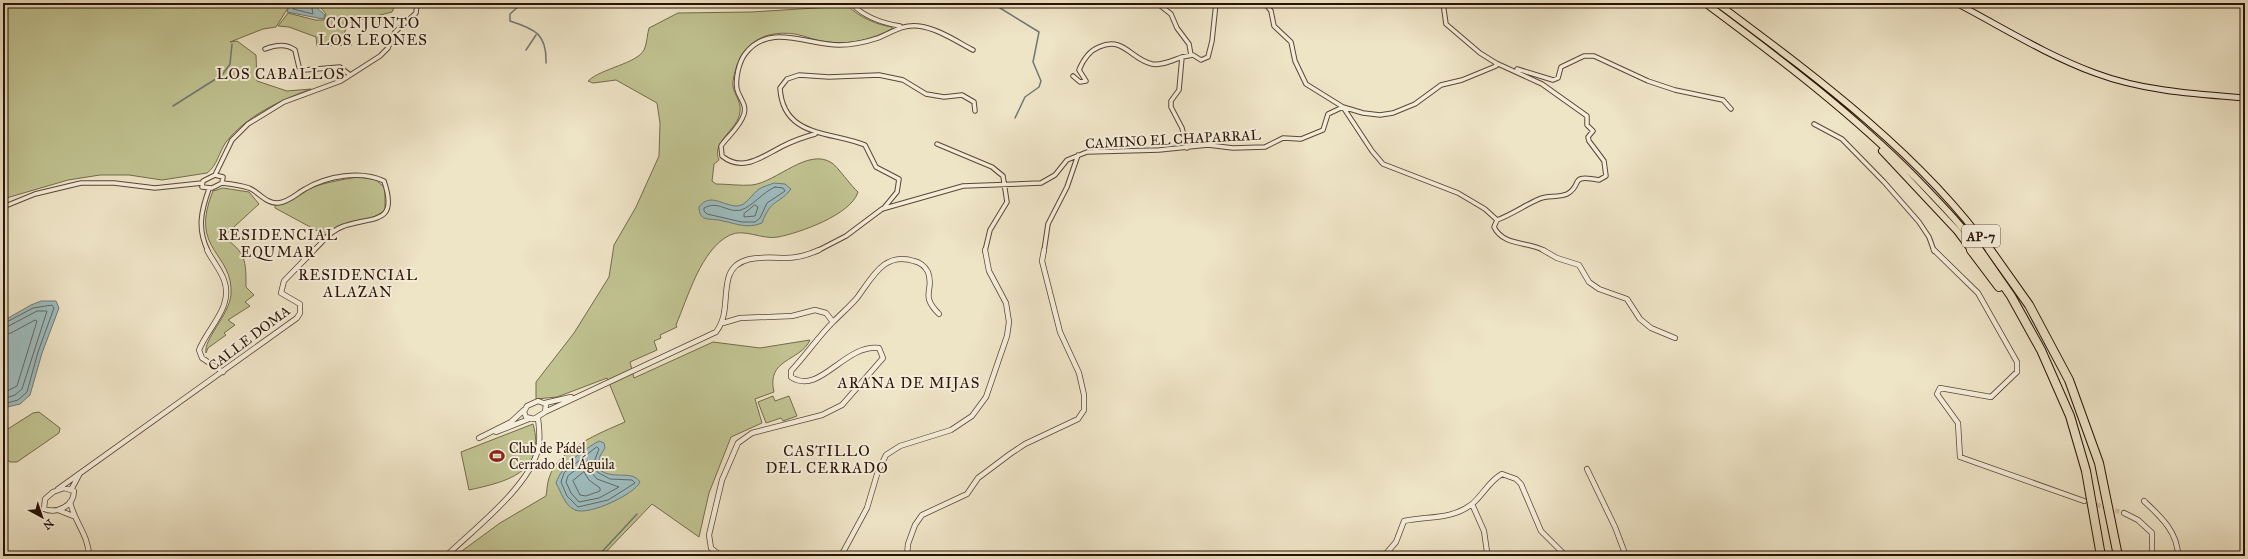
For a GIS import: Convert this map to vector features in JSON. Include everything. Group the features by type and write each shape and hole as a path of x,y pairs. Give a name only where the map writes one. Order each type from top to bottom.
{"highway":[{"name":"AP-7","path":"1705,3 1784,62 1861,125 1936,199 1990,266 2022,315 2043,352 2053,380 2072,420 2096,514 2101,556"},
{"name":"AP-7","path":"1718,3 1812,75 1890,140 1941,190 1978,233 2004,268 2048,336 2069,377 2088,425 2103,474 2113,518 2118,556"}],"street":[{"path":"3,207 35,194 81,183 114,183 155,188 202,183 215,175 232,140 248,124 270,109 334,84 385,52 395,32 416,13 417,3"},
{"path":"851,3 859,11 871,18 900,26 920,26 973,50"},
{"path":"1157,3 1171,14 1176,28 1189,44 1191,55"},
{"path":"1073,76 1080,82 1086,81 1079,70 1081,64 1094,49 1109,43 1125,47 1150,64 1161,64 1191,55 1201,60 1208,57 1215,18 1216,3"},
{"path":"1265,3 1271,10 1274,26 1291,42 1295,61 1306,84 1343,107 1350,114 1374,156 1384,164 1471,198 1485,207 1497,220"},
{"path":"1442,3 1444,20 1446,24 1480,53 1496,63 1553,80 1558,78 1561,68 1584,56 1594,56 1648,81 1681,92 1723,100 1731,109"},
{"path":"1956,3 2058,56 2108,77 2174,93 2245,98"},
{"path":"815,134 790,143 752,163 733,163 722,156 721,146 736,130 744,115 744,103 737,85 745,54 757,43 775,37 795,36 822,44 845,44 876,38 900,26"},
{"path":"265,49 278,45 289,46 295,50 299,67 304,70 340,67 344,68 350,75"},
{"path":"1182,57 1180,90 1171,101 1171,107 1182,128 1187,148"},
{"path":"1343,107 1380,115 1393,113 1414,104 1435,88 1462,80 1496,66 1496,63"},
{"path":"1505,66 1557,94 1584,112 1587,116 1587,126 1593,132 1588,137 1589,141 1604,161 1606,176 1599,180 1583,177 1578,179 1570,192 1565,195 1540,198 1517,212 1497,220 1494,227 1497,233 1517,244 1540,248 1557,258 1579,265 1589,282 1599,289 1620,295 1627,299 1640,319 1651,328 1675,338"},
{"path":"587,392 568,399 545,403 534,402 510,422 479,438 505,430 529,418 538,418 546,412 587,392 704,339 716,332 723,323 729,275 740,263 755,257 788,258 815,252 846,236 882,209 896,194 899,188 899,179 877,168 872,162 870,151 865,145 815,134 798,126 787,112 780,88 783,82 791,77 804,75 839,77 869,74 888,76 903,80 926,94 944,97 966,97 974,102 975,111"},
{"name":"CAMINO EL CHAPARRAL","path":"882,209 963,186 1005,183 1034,184 1046,181 1055,176 1067,160 1087,152 1187,148 1208,145 1233,148 1264,147 1283,138 1301,139 1323,130 1328,114 1343,107"},
{"path":"1814,124 1842,138 1884,182 1918,222 1939,258 1978,293 2017,362 2016,372 1991,397 1983,398 1952,388 1940,388 1938,394 1958,423 1960,457 2084,501"},
{"path":"841,556 867,508 878,470 886,456 900,446 951,430 972,416 986,397 1007,336 1009,322 1006,303 989,271 985,250 990,230 1007,202 1004,176 998,170 950,152 937,144"},
{"path":"908,556 908,544 915,525 922,515 967,494 978,478 1010,454 1025,444 1078,419 1084,410 1084,395 1079,373 1060,332 1042,261 1048,224 1067,187 1078,155"},
{"name":"CALLE DOMA","path":"58,510 46,511 42,506 49,495 297,318 300,313 300,304 281,293 282,285 326,237 344,226 374,220 386,211 390,198 384,181 372,175 364,174 316,183 302,190 296,196 278,203 265,201 256,192 249,188 222,183"},
{"path":"202,183 204,188 209,189 222,183 223,177 215,175"},
{"path":"209,189 199,219 200,232 203,244 221,273 226,291 222,313 199,350 202,358 222,372"},
{"path":"721,556 712,548 709,535 722,480 738,443 752,433 822,415 842,405 883,358 879,348 870,346 865,347 808,382 802,383 793,380 790,374 807,354 817,338 858,296 879,267 892,260 900,259 915,261 925,267 929,277 926,293 928,301 939,314"},
{"path":"723,323 738,318 780,318 818,310 828,314 833,322"},
{"path":"545,403 547,407 546,412"},
{"path":"525,409 524,415 529,418"},
{"path":"446,556 516,488 530,469 538,450 540,431 538,418"},
{"path":"1587,469 1615,527 1626,556"},
{"path":"72,488 81,471"},
{"path":"1384,556 1396,542 1404,521 1413,518 1439,518 1455,514 1472,504 1495,477 1502,474 1516,478 1521,484 1541,530 1566,556"},
{"path":"58,489 72,488"},
{"path":"58,510 70,502 75,494 72,488"},
{"path":"2144,501 2161,516 2175,540 2178,556"},
{"path":"70,502 73,516 83,530 88,541 89,556"},
{"path":"1472,504 1484,531 1488,552"},
{"path":"58,510 73,516"},
{"path":"2124,512 2138,520 2152,532 2152,556"}],"green space":[{"path":"3,3 108,3 109,5 109,3 291,3 276,27 263,29 230,42 237,41 256,55 257,81 287,91 311,89 276,104 244,124 226,142 216,163 207,173 162,180 129,175 100,175 68,180 3,199"},
{"path":"317,3 396,3 392,12 348,23 344,34 346,41 352,45 317,46 316,37 289,27 278,26 288,13 315,20 324,20 326,14"},
{"path":"848,6 863,17 892,27 892,29 877,36 845,43 824,41 795,34 771,34 753,43 746,50 740,59 733,81 740,112 735,124 719,147 719,160 714,164 712,181 716,184 752,185 762,183 803,162 813,159 823,159 832,163 858,192 846,208 823,222 798,232 778,237 735,233 720,242 703,262 676,325 677,327 660,335 661,338 654,341 657,350 630,362 634,378 713,342 760,348 810,340 799,353 779,366 773,381 774,392 755,399 762,423 731,437 709,493 699,537 652,504 602,556 455,556 500,523 546,496 548,480 554,468 570,450 592,437 625,422 607,378 557,397 536,399 536,382 574,333 609,277 614,245 636,207 659,156 660,123 657,103 616,80 593,83 588,81 640,55 645,48 649,28 678,13 751,12"},
{"path":"357,177 375,179 385,188 385,210 380,214 371,218 352,221 341,225 325,235 275,208 275,205 291,200 311,188"},
{"path":"223,188 249,192 259,204 223,237 236,247 243,258 246,270 246,287 254,295 245,302 250,306 228,320 235,325 224,333 226,335 208,348 206,353 208,341 226,311 231,295 230,281 226,269 208,239 206,227 207,211 213,191"},
{"path":"773,396 775,401 789,396 797,416 783,421 781,418 766,423 758,402"},
{"path":"39,412 60,428 59,433 17,462 10,462 3,456 3,432 33,413"},
{"name":"Club de Pádel Cerrado del Águila","path":"533,424 536,441 534,454 528,464 520,472 509,479 469,490 461,452"}],"water":[{"path":"290,3 315,3 315,6 325,15 323,19 287,12"},
{"path":"774,183 785,184 791,189 783,198 772,205 765,215 762,223 752,226 742,225 721,220 706,219 700,213 699,207 703,203 712,200 737,206 746,202 759,189"},
{"path":"41,301 56,301 59,308 42,353 30,395 20,404 3,408 3,321"},
{"path":"599,441 604,443 605,448 600,456 599,469 610,474 632,476 640,482 630,492 611,503 590,510 575,510 566,502 556,483 559,476 568,464 580,453"}],"waterway":[{"path":"522,3 510,14 510,21 533,30 538,34 544,45 546,63"},
{"path":"992,3 1039,32 1033,62 1041,81 1039,87 1025,97 1015,118"},
{"path":"526,50 536,35"},
{"path":"173,106 222,75 230,64 232,44"},
{"path":"598,556 637,514"}],"tunnel":[{"path":"2084,501 2124,513"}],"place":[{"name":"Club de Pádel Cerrado del Águila","path":"497,456"}],"district":[{"name":"CONJUNTO LOS LEONES","path":"373,32"},
{"name":"LOS CABALLOS","path":"281,74"},
{"name":"RESIDENCIAL EQUMAR","path":"278,244"},
{"name":"RESIDENCIAL ALAZAN","path":"358,284"},
{"name":"ARANA DE MIJAS","path":"909,383"},
{"name":"CASTILLO DEL CERRADO","path":"827,460"}]}
